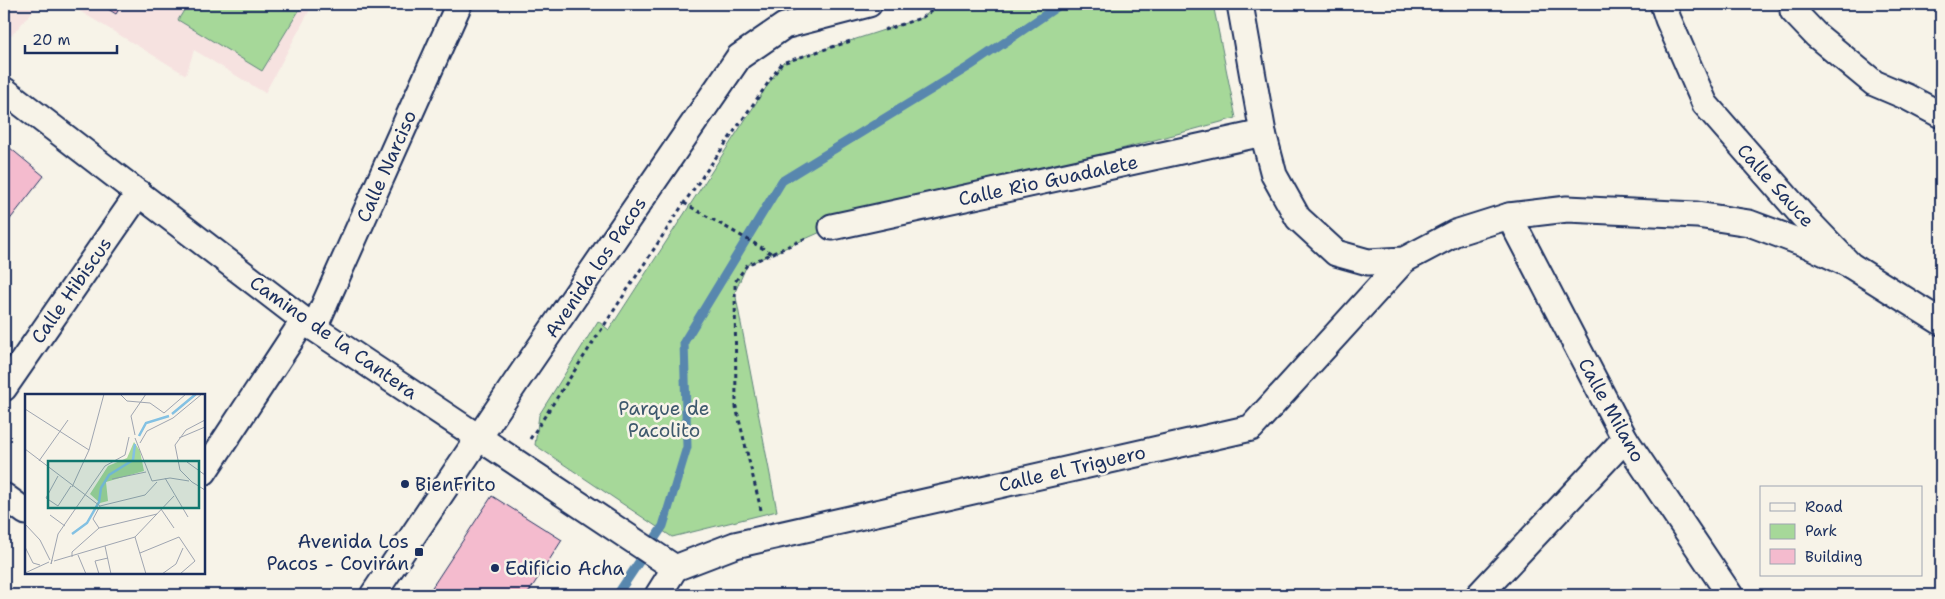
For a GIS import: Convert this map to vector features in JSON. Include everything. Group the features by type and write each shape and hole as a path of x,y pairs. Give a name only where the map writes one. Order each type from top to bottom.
{"street":[{"name":"Calle Narciso","path":"309,324 459,4"},
{"name":"Avenida los Pacos","path":"373,595 479,436 739,57 784,26 868,4"},
{"path":"1240,4 1263,133 1274,175 1298,218 1336,253 1368,262 1404,260 1455,233 1509,216 1567,209 1697,215 1749,223 1808,245 1850,265"},
{"name":"Calle Sauce","path":"1664,4 1668,19 1705,104 1802,215 1850,265 1941,322"},
{"path":"1794,10 1816,35 1874,83 1907,97 1941,115"},
{"name":"Camino de la Cantera","path":"4,90 309,324 516,460 675,568"},
{"name":"Calle Rio Guadalete","path":"832,226 1263,133"},
{"name":"Calle Hibiscus","path":"4,388 139,193"},
{"name":"Calle Milano","path":"1509,216 1625,439 1730,595"},
{"name":"Calle el Triguero","path":"675,568 734,545 1251,428 1404,260"},
{"path":"205,471 309,324"},
{"path":"1479,595 1625,439"},
{"path":"4,496 25,511"},
{"path":"658,595 675,568"}],"path":[{"path":"875,33 921,18 942,4"},
{"path":"516,460 684,203 782,63 856,39"},
{"path":"684,203 771,254"},
{"path":"767,537 736,407 735,282 746,265 832,226"}],"shaded area":[{"path":"4,4 39,4 4,44"},
{"path":"68,4 313,4 265,93 194,50 186,75"}],"green space":[{"path":"188,4 303,4 262,71 178,20"},
{"name":"Parque de Pacolito","path":"942,4 1213,4 1236,118 832,227 747,265 735,292 777,511 672,537 535,445 539,415 598,321 609,330 782,63 921,18"}],"building":[{"path":"100,4 122,4 116,14"},
{"path":"4,143 44,176 4,227"},
{"name":"Edificio Acha","path":"492,496 562,540 527,595 427,595"}],"waterway":[{"path":"617,595 663,526 687,447 684,342 782,181 970,66 1061,4"}],"place":[{"name":"BienFrito","path":"405,484"},
{"name":"Avenida Los Pacos - Covirán","path":"419,552"},
{"name":"Edificio Acha","path":"495,568"}]}
